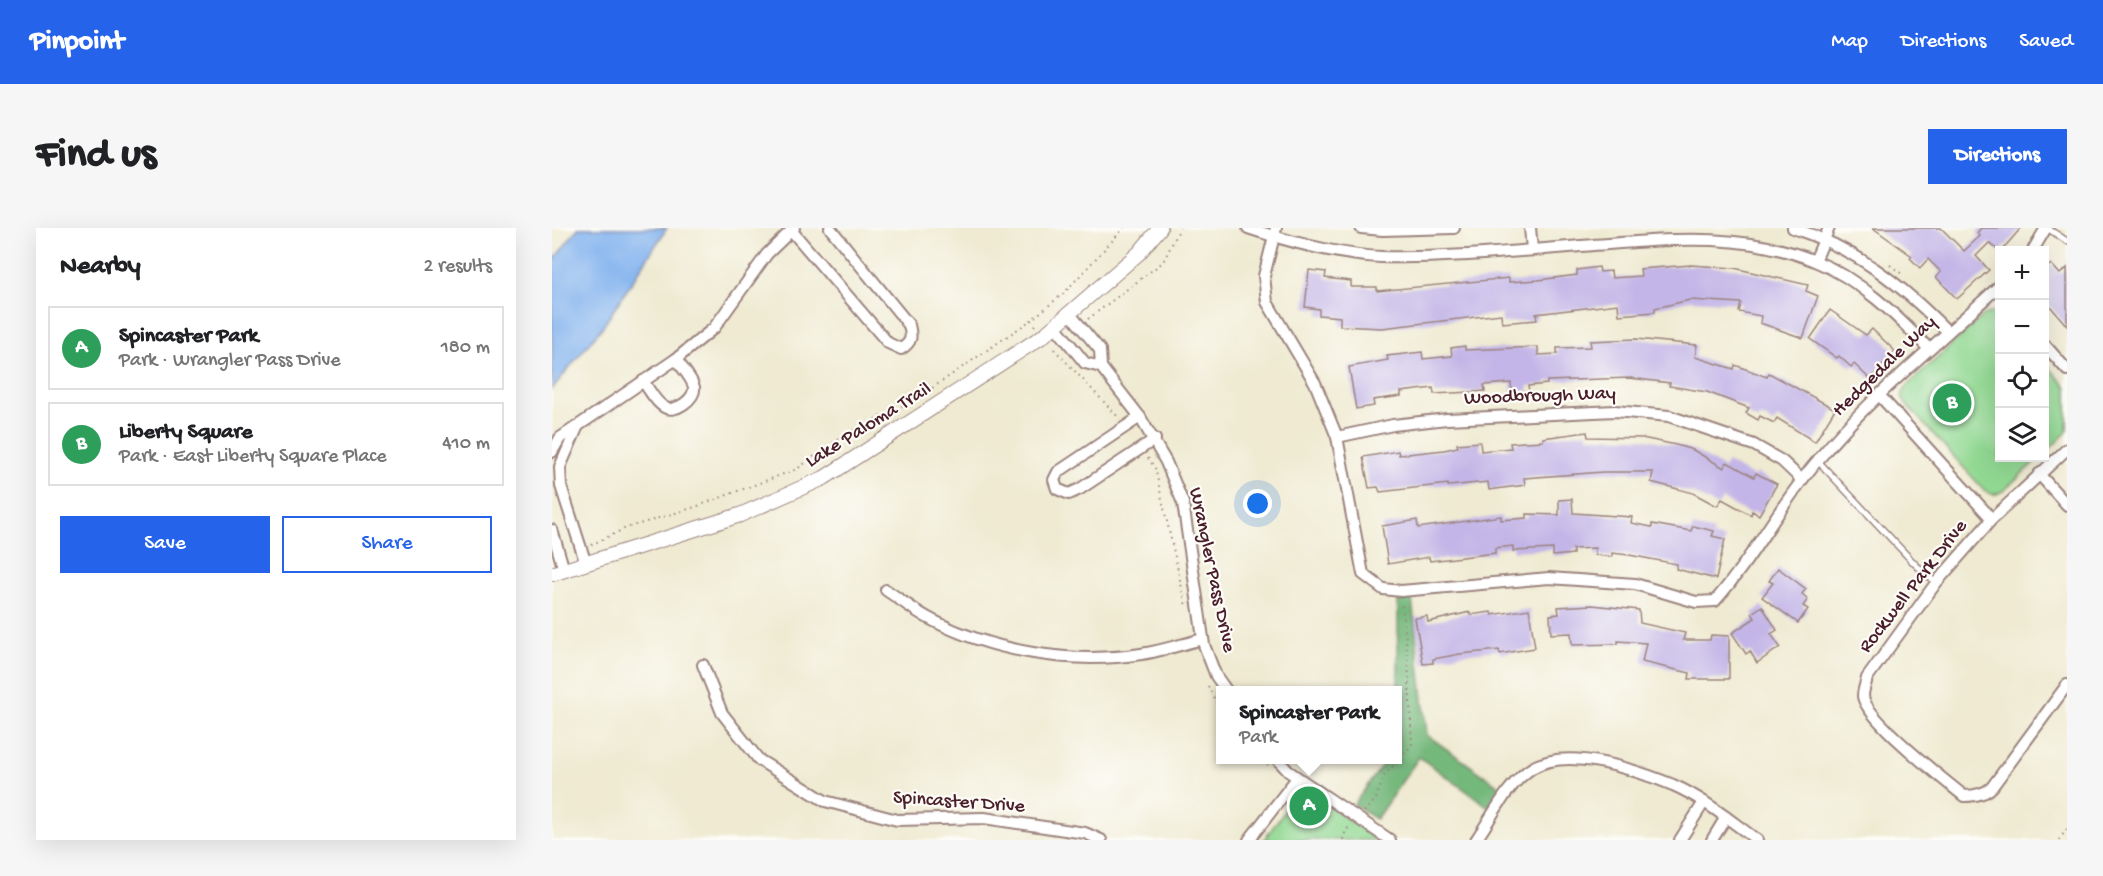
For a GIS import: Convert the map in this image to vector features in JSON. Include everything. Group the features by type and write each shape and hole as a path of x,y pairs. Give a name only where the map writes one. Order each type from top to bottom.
{"street":[{"path":"552,452 560,438 676,359 714,328 766,254 793,229 888,344 901,349 909,345 912,336 909,325 830,228"},
{"name":"Lake Paloma Trail","path":"558,572 740,515 824,478 973,384 1055,326 1139,253 1160,228"},
{"path":"1248,228 1274,232 1329,249 1379,256 1435,256 1659,240 1711,239 1761,246 1815,261 1856,284 1897,316 1929,349"},
{"path":"1361,228 1383,230 1454,228"},
{"path":"1530,228 1532,249"},
{"path":"1793,228 1827,233 1914,297 1947,332"},
{"path":"2036,246 2047,228"},
{"path":"1274,232 1264,276 1267,302 1315,383 1337,437 1363,574 1383,588 1401,591"},
{"path":"1815,261 1827,233"},
{"name":"Hedgedale Way","path":"1401,591 1549,578 1635,584 1696,602 1715,601 1735,578 1817,460 1947,332 1995,292"},
{"name":"Wrangler Pass Drive","path":"1070,314 1100,350 1101,367 1155,439 1183,503 1203,639 1216,676 1223,686"},
{"name":"Wrangler Pass Drive","path":"1055,326 1084,363 1101,367"},
{"path":"2049,349 2067,369"},
{"path":"643,381 661,406 669,410 677,408 695,391 693,384 676,359"},
{"path":"1880,396 1992,519"},
{"name":"Woodbrough Way","path":"1337,437 1393,425 1447,419 1595,410 1637,413 1669,416 1754,445 1782,461 1802,480"},
{"path":"1140,417 1058,472 1054,480 1057,489 1069,494 1080,489 1155,439"},
{"path":"578,425 560,467 561,486 586,564"},
{"path":"2063,453 2067,465"},
{"name":"Rockwell Park Drive","path":"2063,453 1992,519 1936,583 1867,678 1863,696 1869,710 1914,755 1964,796 1979,794 1992,787 2067,685"},
{"path":"2039,474 2067,505"},
{"path":"552,530 558,572"},
{"path":"886,590 930,619 962,634 1030,653 1083,657 1140,654 1203,639"},
{"name":"Spincaster Drive","path":"703,665 722,713 759,760 825,801 897,820 984,818 1085,833 1101,840"},
{"path":"1476,840 1515,783 1531,768 1550,760 1574,757 1628,770 1674,785 1704,802 1757,840"},
{"path":"1275,764 1390,840"},
{"path":"1249,840 1297,777"},
{"path":"1680,840 1704,802"},
{"path":"1712,840 1726,818"}],"lane":[{"path":"2047,228 2067,242"},
{"path":"1817,460 1915,564 1936,583"}],"path":[{"path":"1163,262 1180,228"},
{"path":"581,549 626,528 695,507 796,469 841,437 919,397 1031,320"},
{"path":"1054,349 1126,426"},
{"path":"1141,448 1155,468 1187,611"},
{"path":"1401,591 1408,659 1412,745 1402,756"},
{"path":"1206,681 1216,700"},
{"path":"1358,818 1376,799 1384,776 1395,764"},
{"path":"1343,840 1346,830 1352,826 1344,820"},
{"path":"2059,840 2067,829"}],"green space":[{"path":"1995,313 1995,462 2035,462 2003,491 1994,495 1985,491 1906,404 1902,396 1907,386 1984,315"},
{"path":"2049,367 2067,387 2067,432 2049,449"},
{"path":"1412,599 1427,735 1506,791 1493,810 1419,757 1376,819 1354,804 1383,764 1402,764 1402,686 1398,686 1398,600"},
{"path":"1310,792 1377,840 1264,840 1296,795"}],"water":[{"path":"578,228 667,228 604,325 552,389 552,262"}],"building":[{"path":"1873,228 1941,228 1964,251 1980,236 1977,233 1981,228 2021,228 2005,246 1995,246 1995,248 1989,243 1976,256 1989,270 1957,299 1936,277 1941,272 1928,259 1920,268 1910,258 1912,256"},
{"path":"2051,264 2060,274 2067,268 2067,326 2049,305 2049,266"},
{"path":"1691,265 1734,268 1808,285 1806,291 1818,296 1803,338 1760,323 1761,316 1739,312 1741,303 1690,300 1655,308 1655,312 1619,315 1618,304 1536,314 1537,320 1502,323 1501,314 1382,328 1340,326 1340,317 1319,315 1319,309 1305,307 1309,270 1326,272 1325,278 1351,281 1351,287 1377,287 1377,291 1509,278 1509,282 1538,280 1577,275 1577,270 1599,267 1600,272 1611,271 1612,278 1641,276 1640,269"},
{"path":"1830,310 1866,335 1872,329 1895,351 1870,379 1854,364 1851,367 1839,356 1837,358 1810,339"},
{"path":"1636,339 1697,345 1695,357 1734,369 1735,365 1767,377 1769,373 1835,409 1815,442 1777,418 1774,423 1760,416 1758,420 1746,413 1749,408 1707,392 1669,386 1670,383 1630,378 1547,381 1547,384 1528,386 1529,391 1512,392 1511,383 1484,385 1485,391 1471,392 1434,394 1433,388 1401,392 1401,396 1373,400 1374,406 1356,409 1349,367 1388,360 1387,356 1422,352 1423,359 1452,356 1451,348 1465,346 1465,350 1538,347 1538,355 1557,354 1557,348 1591,347 1590,341"},
{"path":"1587,432 1588,437 1642,438 1676,445 1693,450 1724,468 1727,462 1754,477 1756,473 1777,484 1759,515 1752,511 1751,515 1722,499 1717,506 1693,493 1651,482 1653,472 1603,472 1524,478 1525,485 1489,490 1488,482 1380,492 1378,487 1369,488 1363,457 1398,451 1399,455 1444,450 1458,447 1457,444 1480,442 1481,451 1511,448 1510,443 1543,441 1543,438"},
{"path":"1572,499 1573,513 1632,517 1631,523 1652,527 1652,524 1691,531 1693,526 1714,531 1712,536 1725,539 1716,579 1676,569 1677,564 1612,553 1612,557 1595,555 1595,548 1573,549 1573,554 1553,556 1553,549 1513,551 1513,546 1495,548 1495,553 1430,561 1429,557 1388,564 1382,526 1417,520 1418,528 1501,516 1501,520 1527,518 1527,514 1559,515 1559,500"},
{"path":"1778,568 1806,589 1802,594 1808,599 1803,606 1808,609 1798,623 1762,597 1773,583 1769,581"},
{"path":"1592,605 1639,610 1640,623 1685,633 1683,640 1710,640 1711,635 1729,636 1729,679 1689,679 1690,673 1642,662 1646,643 1618,641 1618,644 1572,645 1571,633 1551,634 1550,615 1559,614 1558,607"},
{"path":"1762,606 1777,630 1771,634 1780,647 1757,663 1750,651 1746,654 1732,633 1755,618 1752,613"},
{"path":"1529,609 1535,648 1500,654 1499,650 1460,654 1433,659 1433,663 1423,664 1415,618 1427,616 1428,622 1470,612 1470,615 1491,612 1492,615"}],"place":[{"name":"Liberty Square","path":"1952,403"},
{"name":"Spincaster Park","path":"1309,806"}]}
